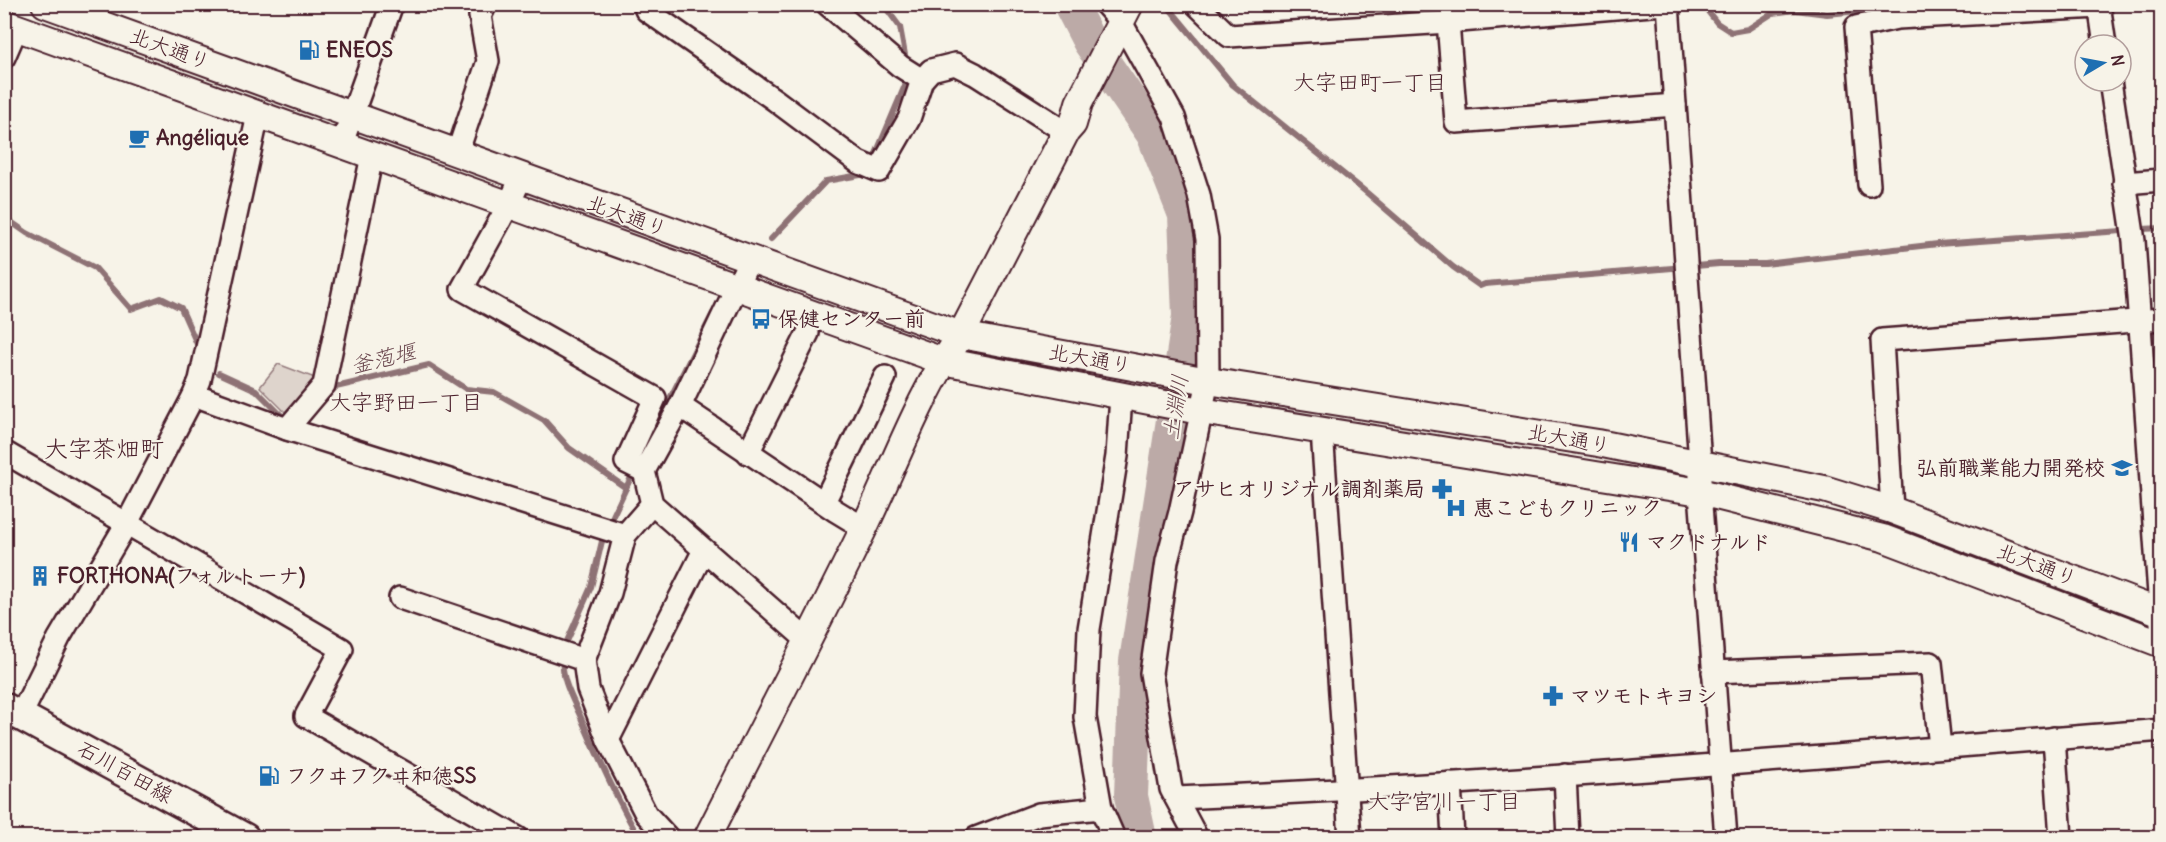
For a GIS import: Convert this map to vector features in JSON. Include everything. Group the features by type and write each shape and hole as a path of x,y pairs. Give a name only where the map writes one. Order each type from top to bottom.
{"main road":[{"name":"石川百田線","path":"13,711 227,833"}],"street":[{"name":"北大通り","path":"45,4 354,115 521,178 961,335 1203,380 1598,443 1824,489 1892,510 2160,612"},
{"path":"342,143 354,115 392,4"},
{"path":"457,154 488,60 480,16 486,4"},
{"path":"649,4 646,10 775,100 858,162 879,171 909,119 911,73"},
{"path":"827,4 911,73 955,64 975,74 1066,132"},
{"path":"1196,4 1229,36 1448,22 1666,4 1726,837"},
{"path":"1869,185 1856,27 1897,11 2099,6 2103,33"},
{"path":"706,837 864,528 923,397 961,335 1066,132 1073,124 1079,103 1118,16"},
{"path":"1118,16 1174,117 1199,195 1207,239 1203,380 1180,512 1167,561 1151,673 1171,789 1197,837"},
{"path":"1448,22 1456,122 1675,105"},
{"name":"北大通り","path":"11,25 258,116 342,143 508,206 943,361 1198,410 1700,492 1883,538 2162,644"},
{"path":"4,57 11,25"},
{"path":"2112,93 2134,241 2139,321 2153,420 2162,637"},
{"path":"13,711 127,523 195,395 258,116"},
{"path":"287,429 324,385 372,156"},
{"path":"521,178 462,289 655,398 626,462 638,468 652,504 808,641"},
{"path":"2124,183 2162,180"},
{"path":"638,468 680,406 750,259"},
{"path":"1892,510 1882,340 2162,319"},
{"path":"748,453 808,333"},
{"path":"824,502 885,378"},
{"path":"195,395 287,429 614,531"},
{"path":"1114,837 1101,808 1085,717 1089,629 1125,397"},
{"path":"680,406 864,528"},
{"path":"1322,431 1350,837"},
{"path":"4,452 342,649 306,716 518,837"},
{"path":"614,531 652,504"},
{"path":"614,531 610,593 584,660 588,689 609,740 646,814 668,837"},
{"path":"609,740 704,550"},
{"path":"400,598 584,660"},
{"path":"1713,672 1931,663 1940,747"},
{"path":"1176,798 1450,783 2162,730"},
{"path":"2054,738 2061,837"},
{"path":"1565,775 1568,837"},
{"path":"1450,783 1453,837"},
{"path":"976,837 1039,814 1101,808"}],"shaded area":[{"path":"278,364 315,378 285,412 260,387"}],"waterway":[{"path":"883,4 900,27 907,66"},
{"name":"土淵川","path":"1070,4 1089,41 1153,134 1185,215 1189,316 1136,661 1131,796 1140,838"},
{"path":"1166,4 1233,85 1366,192 1453,267 1480,286 1719,264 1765,264 1938,244 2122,231"},
{"path":"1702,4 1717,23 1731,32 1748,29 1773,13 1795,10 1827,14 1930,4"},
{"path":"873,161 907,76"},
{"path":"771,239 826,181 860,175 866,168"},
{"name":"釜萢堰","path":"4,217 27,233 95,268 131,309 161,298 181,308 197,344"},
{"path":"2142,229 2162,228"},
{"path":"646,446 713,313"},
{"name":"釜萢堰","path":"328,395 336,387 429,365 466,389 494,392 544,420 569,448 626,488"},
{"name":"釜萢堰","path":"219,373 256,390 281,415"},
{"path":"564,648 591,587 603,537 634,471"},
{"path":"563,658 568,690 623,809 639,838"}],"place":[{"name":"ENEOS","path":"309,50"},
{"name":"Angélique","path":"139,138"},
{"name":"保健センター前","path":"761,319"},
{"name":"弘前職業能力開発校","path":"2122,468"},
{"name":"アサヒオリジナル調剤薬局","path":"1442,489"},
{"name":"恵こどもクリニック","path":"1456,508"},
{"name":"マクドナルド","path":"1629,542"},
{"name":"FORTHONA(フォルトーナ)","path":"40,576"},
{"name":"マツモトキヨシ","path":"1553,696"},
{"name":"フクヰフクヰ和徳SS","path":"269,776"}],"district":[{"name":"大字田町一丁目","path":"1370,82"},
{"name":"大字野田一丁目","path":"406,402"},
{"name":"大字茶畑町","path":"104,449"},
{"name":"大字宮川一丁目","path":"1444,801"}]}
